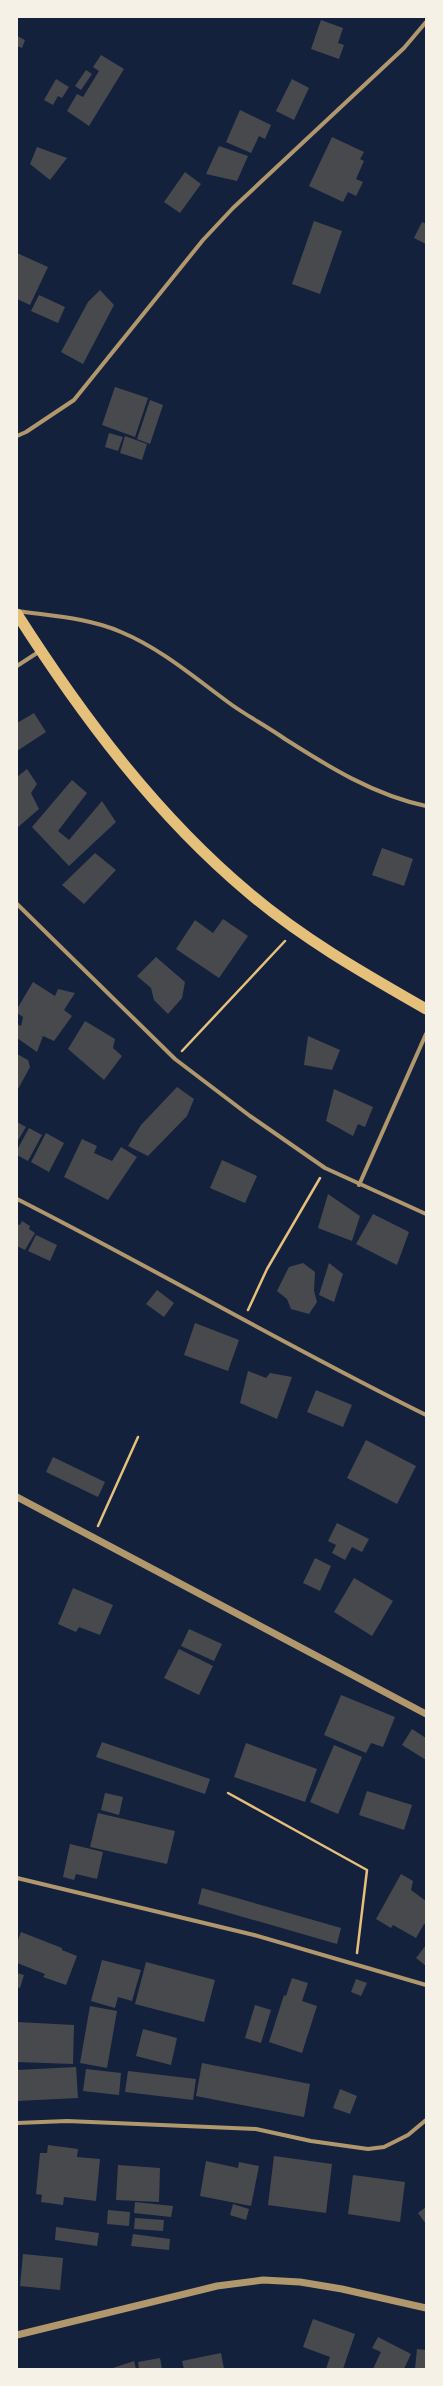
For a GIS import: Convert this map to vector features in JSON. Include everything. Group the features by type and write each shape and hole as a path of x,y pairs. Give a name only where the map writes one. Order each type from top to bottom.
{"highway":[{"path":"17,612 40,651 100,735 142,787 183,832 250,894 296,929 351,965 426,1009"}],"street":[{"path":"17,436 74,400 204,240 233,208 404,48 426,22"},
{"path":"17,612 73,619 120,632 178,663 232,705 324,764 366,786 411,803 426,806"},
{"path":"17,666 40,651"},
{"path":"17,904 175,1059 250,1116 325,1168 426,1214"},
{"path":"359,1184 426,1034"},
{"path":"17,1199 105,1244 244,1320 426,1415"},
{"path":"17,1497 426,1714"},
{"path":"17,1878 254,1935 393,1974 426,1985"},
{"path":"17,2122 67,2121 256,2129 311,2141 368,2149 384,2147 408,2135 426,2120"},
{"path":"17,2335 217,2286 263,2280 300,2282 342,2289 426,2308"}],"path":[{"path":"175,1059 296,929"},
{"path":"244,1320 267,1269 325,1168"},
{"path":"93,1538 138,1437"},
{"path":"228,1793 367,1870 357,1954"}],"building":[{"path":"321,20 343,28 338,43 344,45 339,59 311,49"},
{"path":"17,36 25,40 22,48 17,46"},
{"path":"101,55 124,69 89,126 67,111 77,94 83,97 99,71 93,67"},
{"path":"86,70 92,74 81,90 75,86"},
{"path":"56,79 69,87 62,98 58,96 53,105 44,100"},
{"path":"292,79 309,88 294,120 276,111"},
{"path":"240,110 271,125 265,139 259,136 251,153 226,142"},
{"path":"332,137 364,152 360,159 364,161 356,179 363,182 356,196 348,192 343,202 309,186"},
{"path":"219,146 248,156 237,181 206,174"},
{"path":"37,147 67,158 50,180 30,164"},
{"path":"185,172 201,184 180,213 164,202"},
{"path":"314,221 342,231 320,294 292,284"},
{"path":"422,222 426,224 426,244 414,238"},
{"path":"17,253 48,267 30,305 17,299"},
{"path":"100,290 114,305 83,364 61,352 88,302"},
{"path":"39,295 65,307 58,323 31,311"},
{"path":"115,387 148,398 135,437 102,425"},
{"path":"150,400 163,405 150,444 137,439"},
{"path":"109,433 123,437 118,451 105,447"},
{"path":"125,436 147,444 142,460 120,453"},
{"path":"34,713 46,732 17,751 17,723"},
{"path":"27,769 37,784 31,793 39,809 17,828 17,777"},
{"path":"72,780 87,793 58,831 69,840 102,801 116,822 69,866 32,827"},
{"path":"382,848 413,859 404,886 372,875"},
{"path":"95,853 116,870 84,904 62,885"},
{"path":"223,919 248,936 219,978 176,949 195,920 213,933"},
{"path":"156,957 185,982 182,998 168,1014 154,1000 151,988 137,976"},
{"path":"33,982 55,996 58,989 75,993 64,1010 72,1016 54,1041 43,1036 37,1052 17,1038 17,1024 21,1026 23,1017 17,1013 17,1009"},
{"path":"85,1021 115,1039 113,1048 122,1056 104,1080 68,1049"},
{"path":"308,1036 340,1050 332,1070 304,1065"},
{"path":"17,1054 28,1060 30,1067 17,1091"},
{"path":"177,1087 194,1099 187,1116 148,1156 128,1146 141,1125"},
{"path":"334,1089 373,1107 365,1127 358,1124 353,1136 326,1121"},
{"path":"17,1122 26,1127 17,1142"},
{"path":"29,1128 42,1135 28,1161 17,1155 17,1150"},
{"path":"46,1133 64,1143 49,1172 31,1162"},
{"path":"82,1139 97,1146 94,1153 112,1161 121,1147 137,1157 108,1200 64,1177"},
{"path":"222,1160 257,1176 245,1203 210,1188"},
{"path":"328,1194 360,1216 352,1241 318,1228"},
{"path":"373,1214 409,1232 397,1265 356,1244"},
{"path":"22,1221 30,1226 29,1229 35,1233 25,1250 17,1246 17,1224 20,1225"},
{"path":"36,1235 57,1245 50,1261 28,1251"},
{"path":"303,1263 315,1272 314,1291 317,1302 309,1314 291,1309 287,1299 277,1291 289,1267"},
{"path":"329,1263 343,1274 334,1302 319,1295"},
{"path":"157,1290 174,1303 164,1317 146,1304"},
{"path":"195,1323 239,1340 228,1371 184,1355"},
{"path":"248,1371 266,1378 270,1373 292,1377 277,1419 240,1403"},
{"path":"316,1390 352,1405 343,1427 307,1412"},
{"path":"366,1440 416,1466 397,1504 347,1478"},
{"path":"53,1457 105,1482 98,1497 46,1472"},
{"path":"337,1523 369,1539 362,1552 352,1547 345,1560 332,1553 336,1545 328,1541"},
{"path":"315,1558 331,1566 320,1591 303,1583"},
{"path":"354,1578 393,1601 372,1636 334,1612"},
{"path":"73,1588 113,1605 100,1635 79,1627 76,1632 58,1624"},
{"path":"189,1629 222,1644 214,1661 181,1646"},
{"path":"179,1649 213,1666 199,1695 164,1678"},
{"path":"341,1695 395,1717 383,1747 371,1743 366,1753 324,1735"},
{"path":"412,1729 426,1738 426,1760 402,1745"},
{"path":"102,1742 210,1779 205,1794 96,1757"},
{"path":"246,1743 317,1769 305,1802 234,1777"},
{"path":"334,1745 362,1757 338,1814 310,1802"},
{"path":"367,1791 412,1805 404,1830 359,1815"},
{"path":"105,1793 123,1797 119,1815 101,1810"},
{"path":"98,1813 175,1831 167,1864 90,1847"},
{"path":"70,1844 103,1852 97,1879 76,1874 74,1880 63,1877"},
{"path":"401,1874 413,1881 411,1890 426,1901 426,1925 424,1924 416,1938 393,1925 391,1928 376,1919"},
{"path":"202,1888 341,1928 337,1944 198,1904"},
{"path":"21,1932 62,1948 62,1950 77,1956 66,1985 43,1977 45,1974 17,1963 17,1942"},
{"path":"426,1945 426,1966 416,1958"},
{"path":"102,1960 141,1970 132,2001 118,1997 115,2008 91,2001"},
{"path":"146,1962 215,1980 204,2022 135,2004"},
{"path":"17,1973 24,1975 20,1988 17,1987"},
{"path":"292,1978 308,1983 302,2001 317,2006 302,2053 269,2042 284,1995 286,1996"},
{"path":"356,1979 367,1983 361,1996 351,1992"},
{"path":"255,2005 271,2010 261,2043 245,2038"},
{"path":"90,2006 117,2011 107,2068 80,2063"},
{"path":"17,2022 74,2025 73,2064 17,2062"},
{"path":"143,2029 177,2038 171,2065 136,2056"},
{"path":"202,2063 310,2084 304,2117 196,2096"},
{"path":"76,2067 78,2098 17,2101 17,2070"},
{"path":"86,2069 121,2073 119,2095 83,2091"},
{"path":"128,2071 196,2079 193,2100 125,2092"},
{"path":"340,2089 357,2096 350,2114 333,2108"},
{"path":"48,2145 78,2149 77,2157 100,2159 96,2201 64,2197 63,2205 41,2202 42,2195 36,2194 40,2153 47,2153"},
{"path":"274,2156 332,2164 326,2213 268,2205"},
{"path":"206,2161 238,2168 239,2162 259,2166 251,2206 200,2196"},
{"path":"118,2165 160,2168 159,2202 116,2200"},
{"path":"353,2175 405,2182 400,2222 348,2214"},
{"path":"135,2202 173,2206 171,2217 134,2213"},
{"path":"233,2204 249,2209 246,2220 230,2215"},
{"path":"426,2207 426,2224 418,2213"},
{"path":"108,2210 130,2212 129,2226 107,2224"},
{"path":"135,2218 164,2220 163,2231 134,2229"},
{"path":"56,2227 99,2233 97,2246 55,2240"},
{"path":"133,2234 170,2239 169,2250 131,2246"},
{"path":"23,2254 63,2258 60,2290 20,2286"},
{"path":"313,2319 355,2334 343,2369 326,2369 330,2357 303,2347"},
{"path":"378,2337 411,2354 404,2369 373,2369 381,2352 372,2348"},
{"path":"417,2349 426,2350 426,2369 415,2369"},
{"path":"221,2353 224,2369 184,2369 182,2361"},
{"path":"160,2358 162,2369 139,2369 138,2362"},
{"path":"134,2361 136,2369 113,2369 113,2368"}]}
